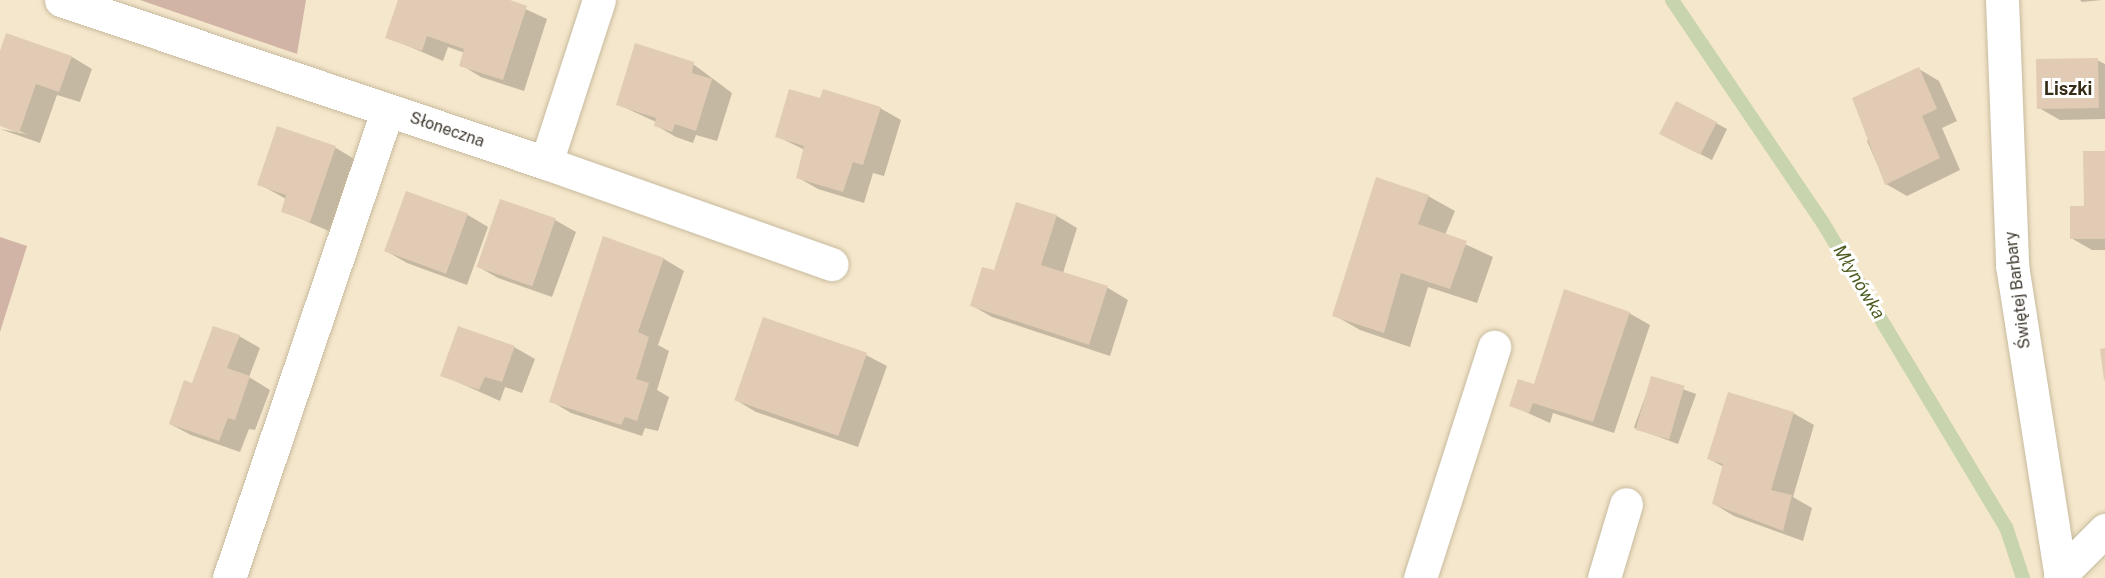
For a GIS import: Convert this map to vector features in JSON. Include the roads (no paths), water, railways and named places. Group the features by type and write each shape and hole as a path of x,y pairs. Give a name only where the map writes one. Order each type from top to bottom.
{"street":[{"name":"Słoneczna","path":"61,0 546,163 832,264"},
{"path":"546,163 598,0"},
{"name":"Świętej Barbary","path":"2002,0 2012,266 2060,576"},
{"path":"229,578 387,110"},
{"path":"1420,578 1494,347"},
{"path":"1604,578 1626,504"},
{"path":"2060,576 2105,530"}],"waterway":[{"name":"Młynówka","path":"1672,0 1823,223 2006,527 2023,578"}],"district":[{"name":"Liszki","path":"2068,89"}]}
